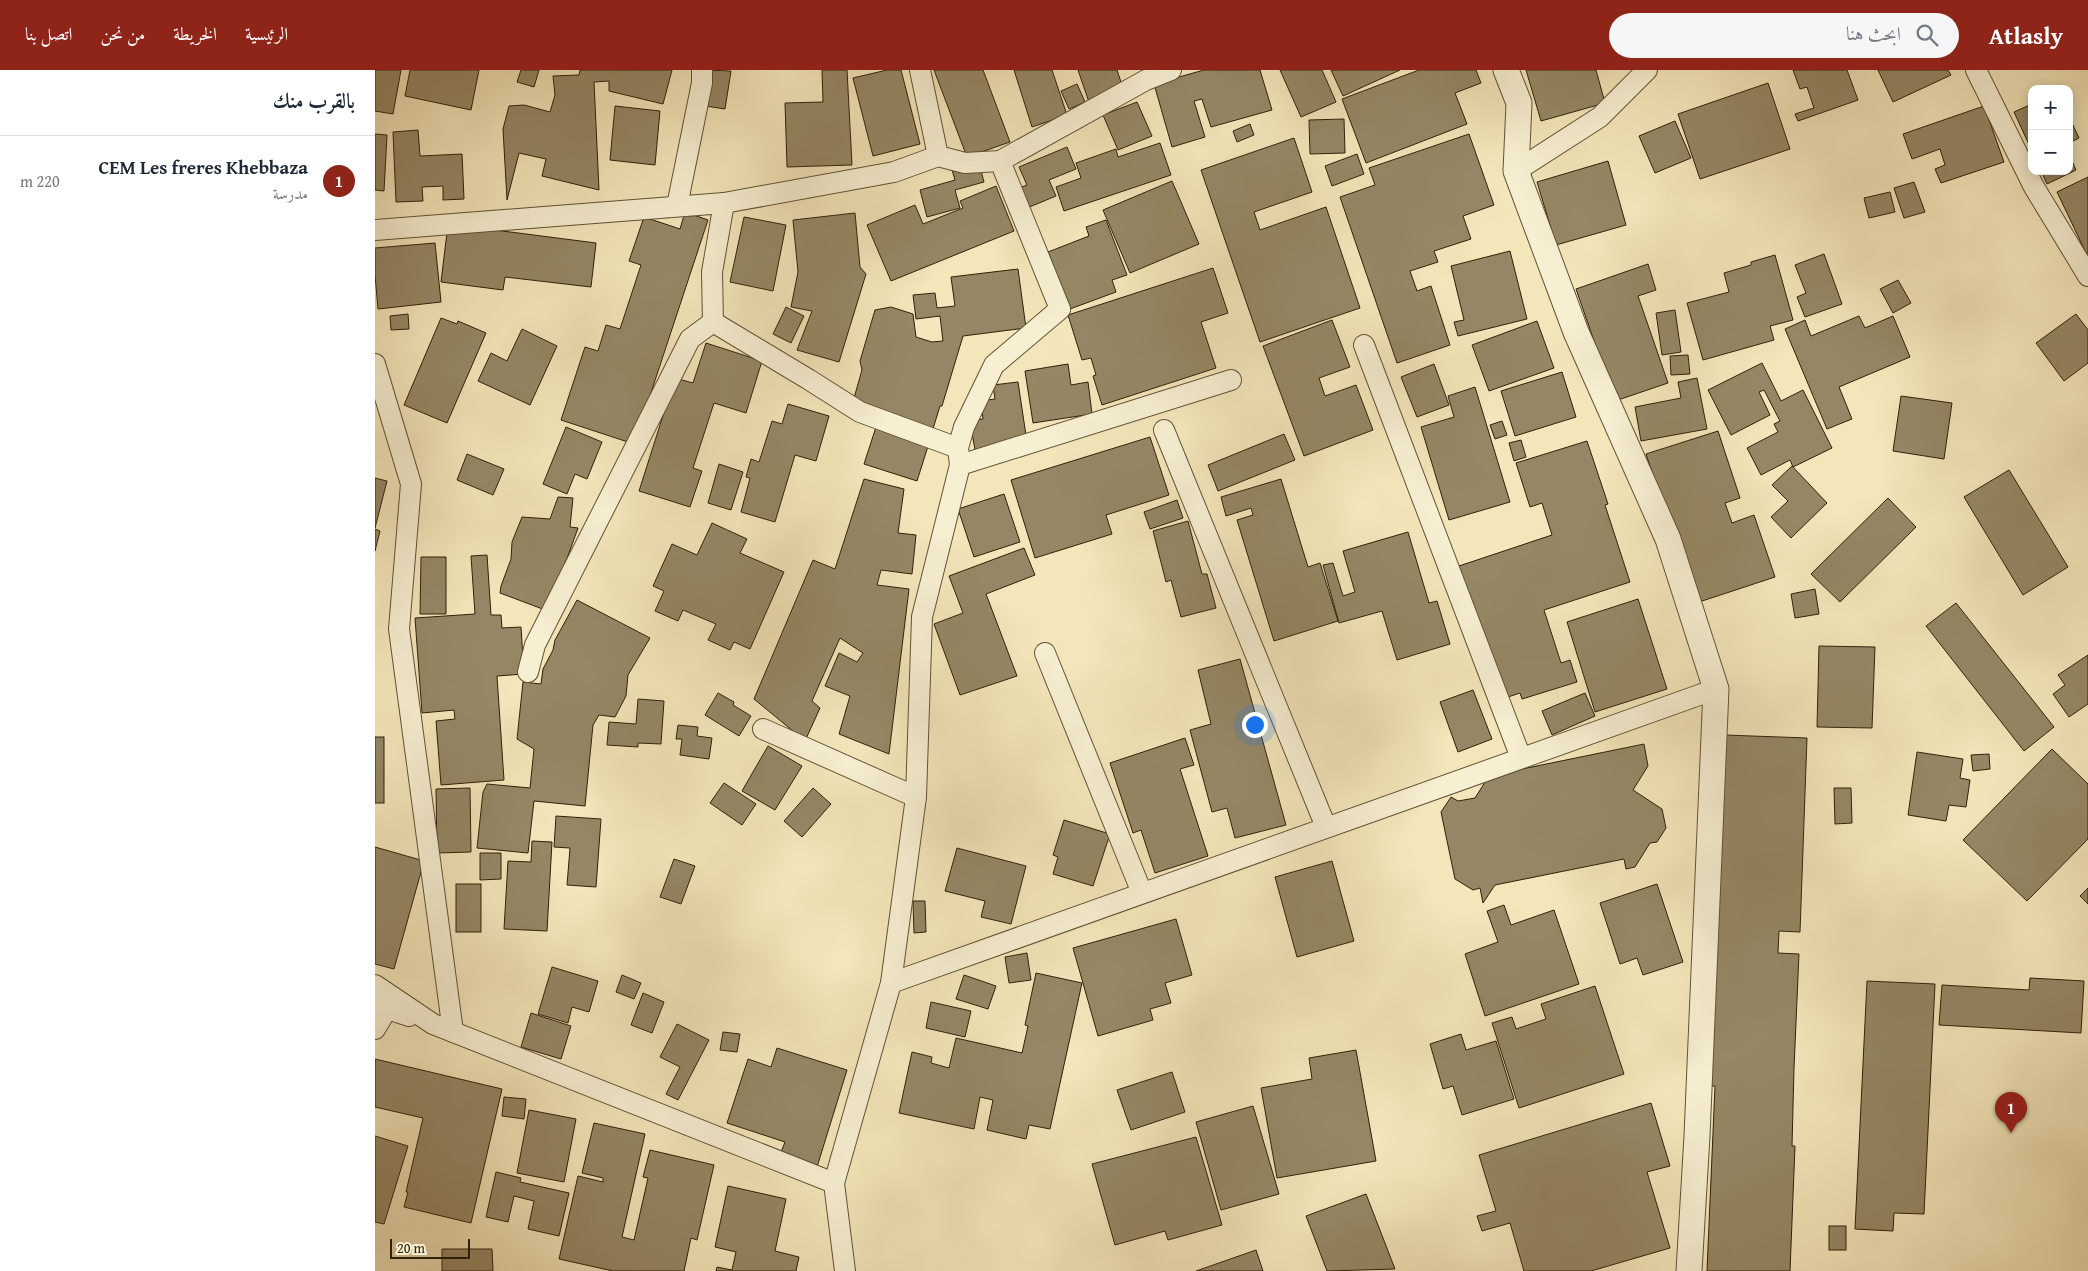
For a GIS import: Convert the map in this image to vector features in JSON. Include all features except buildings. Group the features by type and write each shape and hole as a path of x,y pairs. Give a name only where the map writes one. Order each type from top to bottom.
{"street":[{"path":"677,206 703,70"},
{"path":"920,70 938,156"},
{"path":"375,230 724,203 893,172 938,156 965,163 999,161 1146,80 1171,70"},
{"path":"1506,70 1519,103 1516,171 1576,332 1668,539 1716,689 1697,1136 1689,1271"},
{"path":"1516,171 1600,117 1647,70"},
{"path":"1975,70 2033,187 2088,276"},
{"path":"845,1271 834,1183 891,983 916,797 922,617 965,427 994,365 1060,309 999,161"},
{"path":"713,322 712,272 724,203"},
{"path":"713,322 860,412 959,457 1231,380"},
{"path":"528,672 535,645 690,339 713,322"},
{"path":"1364,345 1521,758"},
{"path":"375,364 411,484 399,629 453,1032"},
{"path":"1164,430 1326,828"},
{"path":"1045,653 1142,893"},
{"path":"891,983 1716,689"},
{"path":"763,729 916,797"},
{"path":"375,986 433,1024"},
{"path":"375,1030 381,1007 433,1024 834,1183"}],"place":[{"name":"CEM Les freres Khebbaza","path":"2011,1133"}]}
